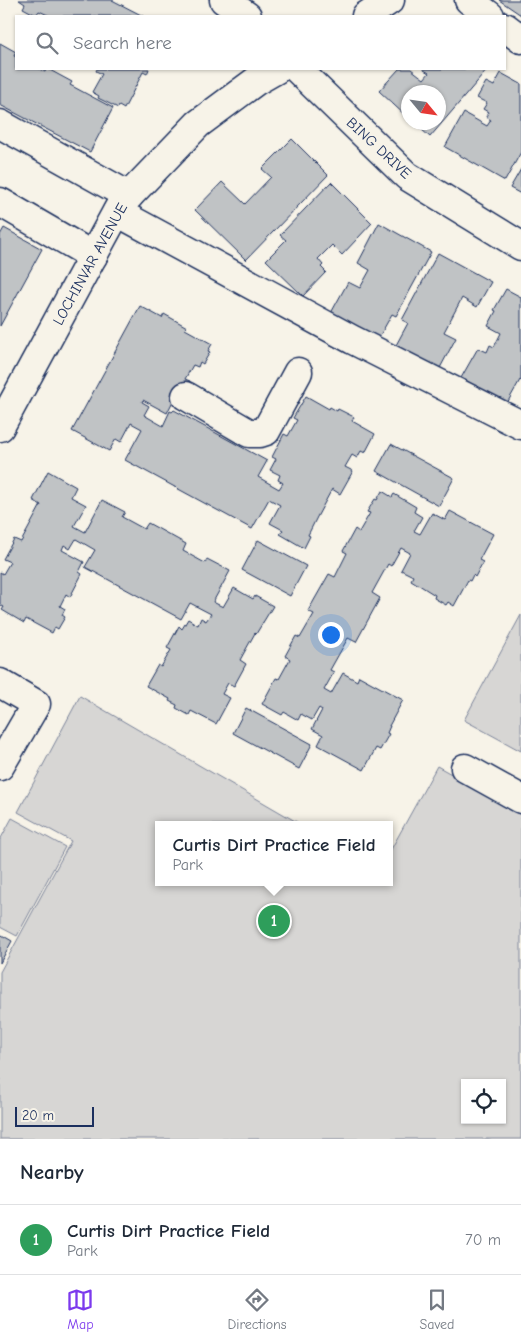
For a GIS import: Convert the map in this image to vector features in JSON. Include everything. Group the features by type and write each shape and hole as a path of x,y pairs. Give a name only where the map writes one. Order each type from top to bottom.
{"street":[{"path":"224,0 246,15"},
{"path":"368,15 390,0"},
{"path":"468,0 489,15"},
{"path":"506,28 521,40"},
{"name":"LOCHINVAR AVENUE","path":"0,427 123,204 198,124 256,81 275,70"},
{"name":"BING DRIVE","path":"298,70 406,176 521,246"},
{"path":"0,124 123,204 353,340 521,425"},
{"path":"0,202 93,256"},
{"path":"186,396 249,433 260,433 266,431 298,372"},
{"path":"0,683 36,704 0,766"},
{"path":"465,768 521,800"}],"shaded area":[{"path":"521,615 521,751 464,720"},
{"path":"80,696 295,821 155,821 155,886 393,886 393,846 437,766 521,813 521,1139 0,1139 0,972 71,841 18,812"},
{"path":"12,818 65,847 17,936 0,927 0,840"}],"building":[{"path":"19,0 112,0 141,15 48,15 39,11 36,15 23,8 25,4"},
{"path":"499,0 521,0 521,15"},
{"path":"0,43 15,51 15,70 41,70 45,72 46,70 50,70 72,82 70,85 113,108 90,152 0,105"},
{"path":"149,70 147,74 143,72 124,109 98,98 99,96 92,92 102,74 96,71"},
{"path":"398,70 412,70 424,79 429,73 424,70 487,70 446,118 446,85 401,85 401,111 379,91"},
{"path":"501,73 521,84 521,152 505,181 445,147 464,113 487,126 491,120 486,117 488,112 483,109 487,103 477,98 486,82 494,86"},
{"path":"422,130 436,130 430,137"},
{"path":"292,139 328,175 246,260 195,210 222,182 245,204 271,177 262,169"},
{"path":"521,169 521,194 510,188"},
{"path":"331,182 372,223 342,255 332,245 318,259 323,265 321,267 326,272 303,296 266,260 286,240 280,235"},
{"path":"379,223 431,252 396,316 392,314 378,339 331,313 348,282 360,288 370,270 358,263"},
{"path":"4,228 42,249 0,326 0,235"},
{"path":"438,253 491,282 477,307 462,298 444,332 456,338 440,368 436,366 434,369 395,347 408,323 402,320"},
{"path":"506,289 521,297 521,381 506,405 468,384 469,382 461,378 478,348 487,352 490,345 494,347 501,333 488,326 496,311 494,310"},
{"path":"140,306 162,318 164,314 187,327 185,329 212,344 203,364 200,362 198,367 193,365 185,379 190,381 178,403 173,401 167,413 143,400 142,402 149,406 144,415 163,426 170,411 174,410 267,461 258,477 279,489 283,483 278,480 280,475 270,470 276,459 272,457 284,434 288,436 297,420 293,418 306,396 329,409 330,407 337,411 338,409 354,417 352,421 375,434 365,453 361,451 357,458 352,455 345,467 353,471 340,494 332,489 308,535 310,536 304,548 280,534 283,530 270,523 280,505 269,499 252,529 125,460 142,429 131,423 121,442 116,439 109,451 72,431"},
{"path":"391,444 454,478 439,506 376,471"},
{"path":"48,471 76,487 71,497 86,505 74,526 85,532 102,500 125,512 122,517 144,529 148,523 186,544 183,551 205,563 207,559 230,571 213,602 223,607 234,588 253,599 255,596 273,606 240,660 246,664 234,686 228,683 222,694 230,698 216,724 191,711 189,715 176,708 177,705 169,701 170,699 146,686 158,665 161,667 171,650 167,648 179,626 182,629 188,619 198,625 201,618 206,621 211,614 190,603 181,619 85,567 95,550 76,539 70,549 64,545 62,550 84,562 79,572 82,574 70,597 66,594 60,606 65,609 62,615 65,617 58,629 55,627 52,633 26,619 24,623 2,610 4,607 0,605 0,572 3,574 10,562 3,559 14,539 21,542 41,505 33,500"},
{"path":"382,491 392,497 394,494 416,507 414,512 422,517 414,531 420,534 432,513 445,520 450,511 493,534 479,560 483,562 475,577 473,575 470,581 468,580 454,606 448,602 446,605 434,598 435,595 411,580 413,576 401,570 410,553 401,548 391,566 388,564 372,593 380,598 356,642 348,638 330,670 334,672 324,690 331,694 343,673 357,681 359,676 403,700 389,726 387,733 389,734 380,750 376,748 364,770 318,745 323,735 312,729 322,710 319,708 312,720 301,714 298,720 284,712 282,715 262,704 276,678 279,679 290,659 285,656 296,636 300,638 314,614 308,611 329,574 335,577 347,553 343,551 355,529 359,532 370,513 367,512"},
{"path":"258,540 306,566 290,596 242,570"},
{"path":"246,708 312,744 299,769 233,733"},
{"path":"0,934 12,941 0,963"}],"place":[{"name":"Curtis Dirt Practice Field","path":"274,921"}]}
